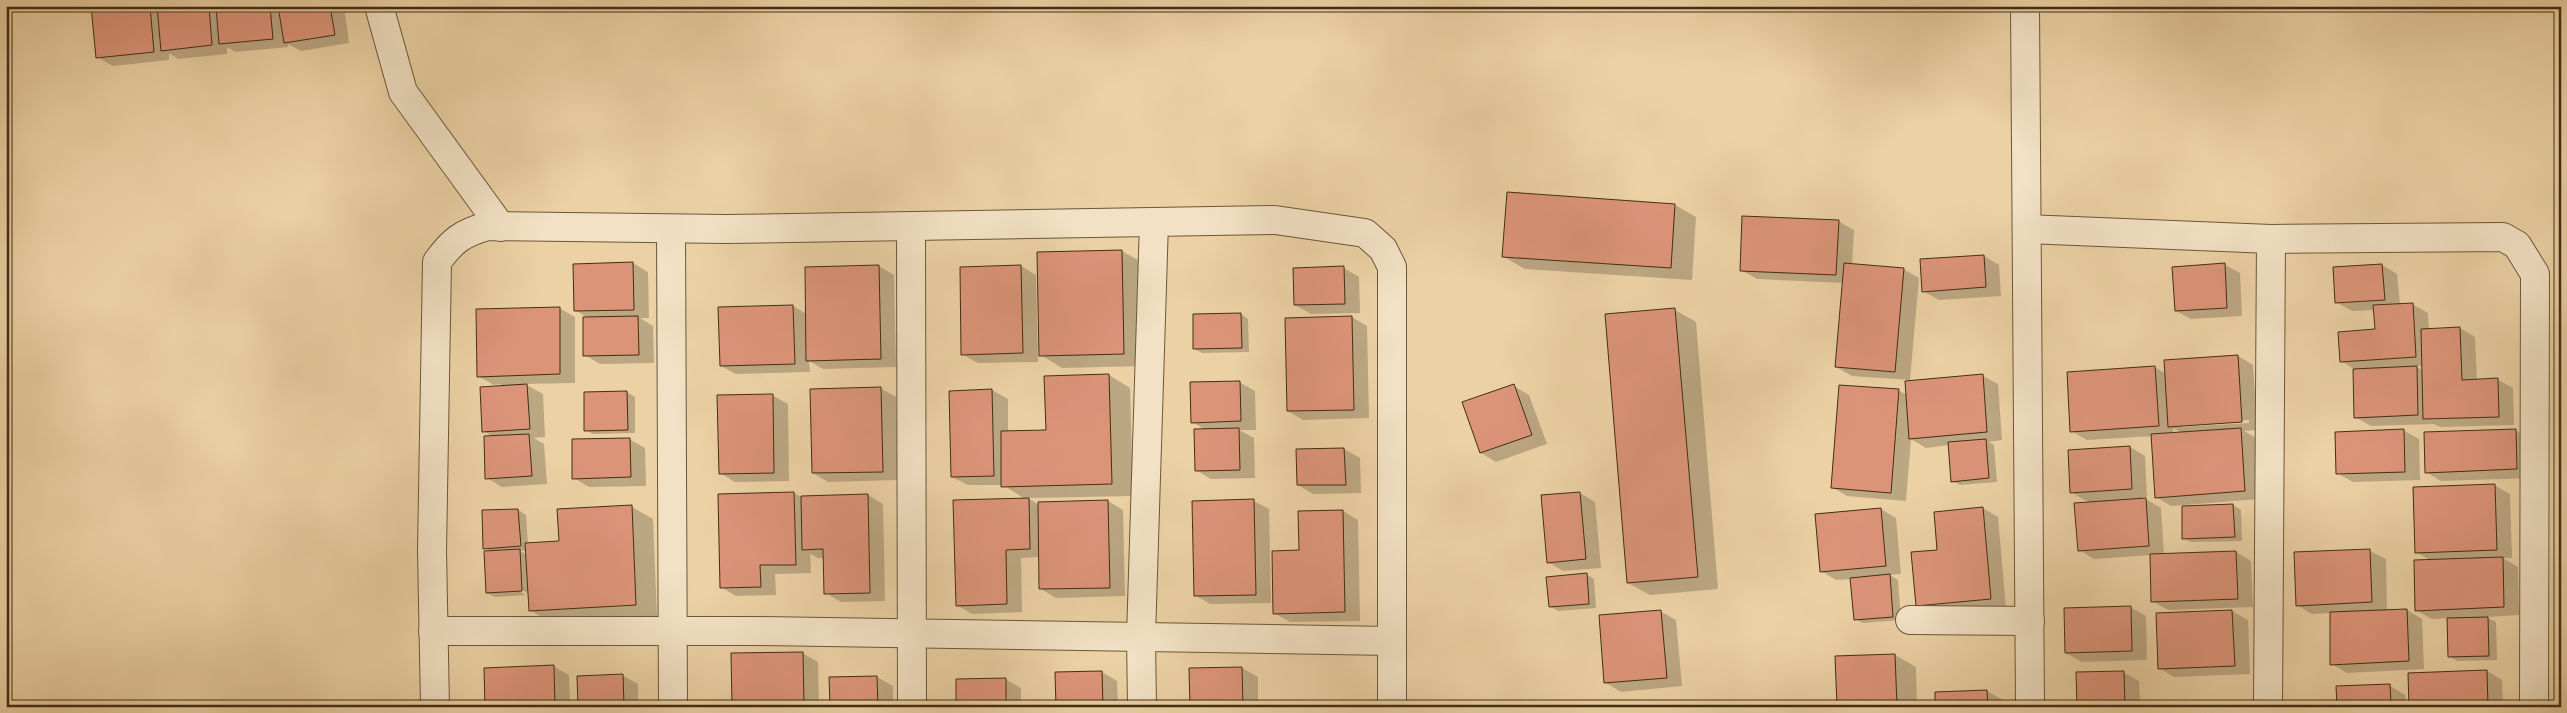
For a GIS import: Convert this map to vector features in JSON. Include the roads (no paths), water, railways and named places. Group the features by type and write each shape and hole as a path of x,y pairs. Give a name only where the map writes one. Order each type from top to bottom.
{"street":[{"path":"378,6 403,92 501,227"},
{"path":"2025,6 2030,707"},
{"path":"435,707 432,550 437,262 447,248 466,232 488,226 671,229 1275,220 1365,233 1383,249 1392,267 1392,707"},
{"path":"1142,707 1141,637 1154,222"},
{"path":"910,226 912,707"},
{"path":"2028,228 2271,239 2503,237 2518,245 2535,274 2534,707"},
{"path":"671,229 673,707"},
{"path":"2268,707 2271,239"},
{"path":"1910,620 2030,621"},
{"path":"434,632 913,634 1392,641"}]}
